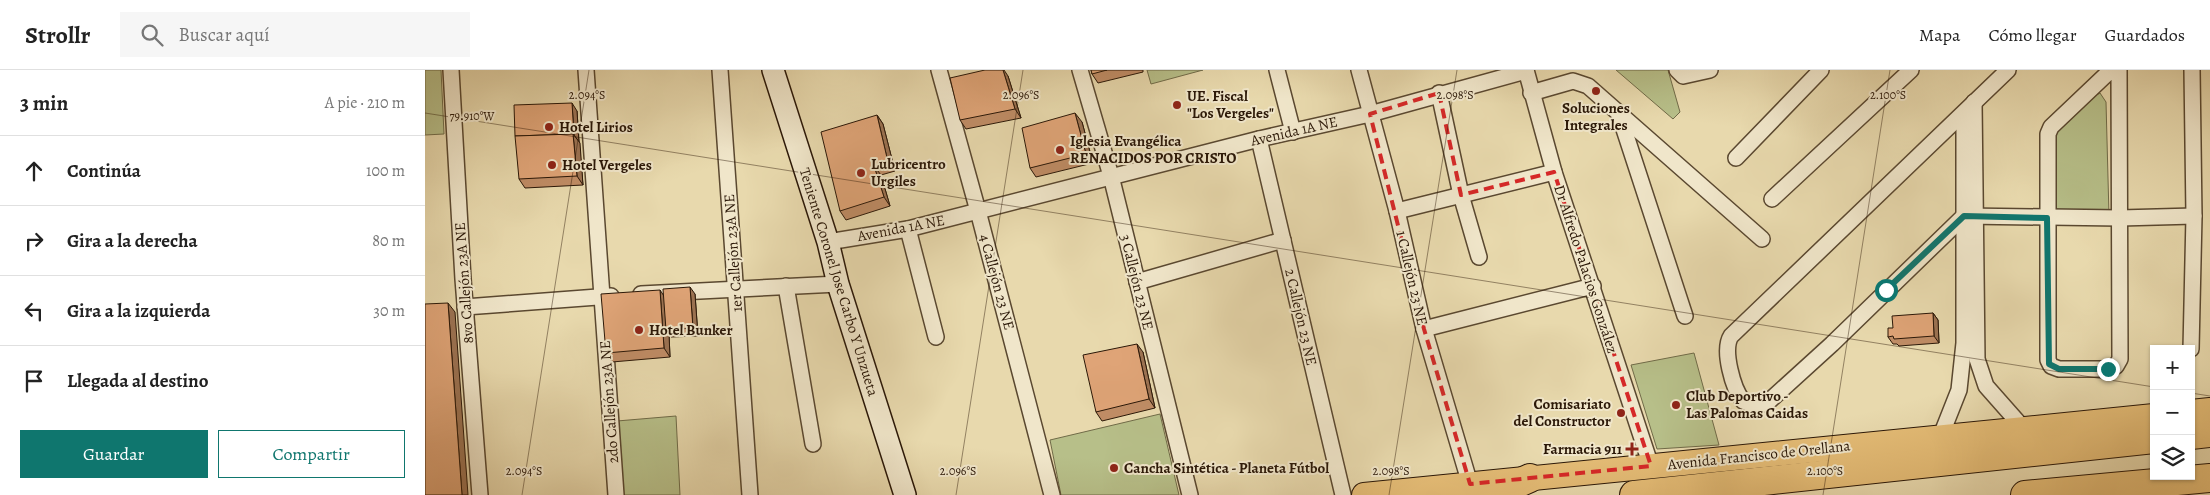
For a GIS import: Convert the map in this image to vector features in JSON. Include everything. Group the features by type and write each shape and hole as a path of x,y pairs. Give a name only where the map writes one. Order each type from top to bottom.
{"highway":[{"path":"2195,435 2210,433"},
{"name":"Avenida Francisco de Orellana","path":"1633,495 2150,439"},
{"path":"1481,490 1531,478"},
{"path":"2025,495 2210,478"}],"main road":[{"path":"2195,412 2210,410"},
{"name":"Avenida Francisco de Orellana","path":"1531,478 2150,416"},
{"path":"1364,495 1481,490"}],"street":[{"name":"8vo Callejón 23A NE","path":"451,70 465,307 480,495"},
{"name":"2do Callejón 23A NE","path":"586,70 616,495"},
{"name":"1er Callejón 23A NE","path":"720,70 750,495"},
{"name":"Teniente Coronel Jose Carbo Y Unzueta","path":"773,70 828,242 838,284 905,495"},
{"name":"4 Callejón 23 NE","path":"939,70 1052,495"},
{"name":"3 Callejón 23 NE","path":"1079,70 1111,176 1190,495"},
{"path":"1277,70 1293,132"},
{"name":"1 Callejón 23 NE","path":"1359,70 1397,212 1424,329 1481,490"},
{"path":"1677,70 1683,76 1710,70"},
{"path":"1735,158 1821,70"},
{"path":"1772,199 1911,70"},
{"path":"2008,70 1731,336 1726,350 1739,397 1747,404 1755,406 1767,403 1970,216 2047,218 2194,216"},
{"path":"2111,70 2049,130 2047,143 2048,360 2051,366 2059,369 2108,369 2118,364 2120,352 2119,70"},
{"path":"2191,345 2194,216 2192,70"},
{"name":"Avenida 1A NE","path":"828,242 908,228 978,211 1259,139 1370,114 1526,71"},
{"name":"Dr Alfredo Palacios González","path":"1526,71 1554,172 1651,466"},
{"path":"1531,93 1578,81 1589,86 1762,239"},
{"path":"1439,94 1461,196 1479,256"},
{"path":"1940,438 1960,385 1964,343 1975,102"},
{"path":"1619,114 1685,316"},
{"path":"1963,114 1977,360 1979,370 1988,389 2024,429"},
{"name":"2 Callejón 23 NE","path":"1259,139 1343,495"},
{"path":"1397,212 1554,172"},
{"path":"908,228 936,337"},
{"path":"1137,282 1283,240"},
{"path":"465,307 601,296 838,284"},
{"path":"786,286 813,444"},
{"path":"1424,329 1593,286"}],"highlighted area":[{"path":"1439,93 1461,195 1554,172 1651,466 1470,484 1424,329 1370,114"}],"green space":[{"path":"425,70 441,70 444,134 425,135"},
{"path":"1147,70 1203,70 1151,84"},
{"path":"1616,70 1668,70 1680,112 1673,119"},
{"path":"2100,93 2106,102 2109,216 2052,216 2048,139 2085,102"},
{"name":"Club Deportivo - Las Palomas Caidas","path":"1694,353 1719,445 1657,449 1631,365"},
{"name":"Cancha Sintética - Planeta Fútbol","path":"1160,414 1179,495 1061,495 1050,440"},
{"path":"676,416 680,495 623,495 617,421"}],"building":[{"path":"985,70 1003,70 1015,109 960,120 950,78"},
{"path":"1091,70 1107,70 1092,74"},
{"name":"Hotel Lirios","path":"572,103 574,135 515,136 514,105"},
{"name":"Iglesia Evangélica RENACIDOS POR CRISTO","path":"1075,113 1086,154 1030,168 1022,128"},
{"name":"Lubricentro Urgiles","path":"877,115 888,162 874,166 884,197 840,211 821,132"},
{"name":"Hotel Vergeles","path":"573,134 577,176 519,179 515,136"},
{"path":"690,287 693,328 666,330 663,289"},
{"name":"Hotel Bunker","path":"660,290 664,348 606,353 601,294"},
{"path":"448,303 462,495 425,495 425,304"},
{"path":"1933,313 1934,336 1894,339 1893,336 1888,337 1888,328 1893,328 1892,316"},
{"path":"1137,344 1149,399 1096,412 1083,355"}],"place":[{"name":"Soluciones Integrales","path":"1596,91"},
{"name":"UE. Fiscal \"Los Vergeles\"","path":"1177,105"},
{"name":"Hotel Lirios","path":"549,127"},
{"name":"Iglesia Evangélica RENACIDOS POR CRISTO","path":"1060,150"},
{"name":"Hotel Vergeles","path":"552,165"},
{"name":"Lubricentro Urgiles","path":"861,173"},
{"name":"Hotel Bunker","path":"639,330"},
{"name":"Club Deportivo - Las Palomas Caidas","path":"1676,405"},
{"name":"Comisariato del Constructor","path":"1621,413"},
{"name":"Farmacia 911","path":"1632,449"},
{"name":"Cancha Sintética - Planeta Fútbol","path":"1114,468"}],"route":[{"path":"1886,290 1964,216 2047,218 2049,364 2059,369 2108,369"}]}
